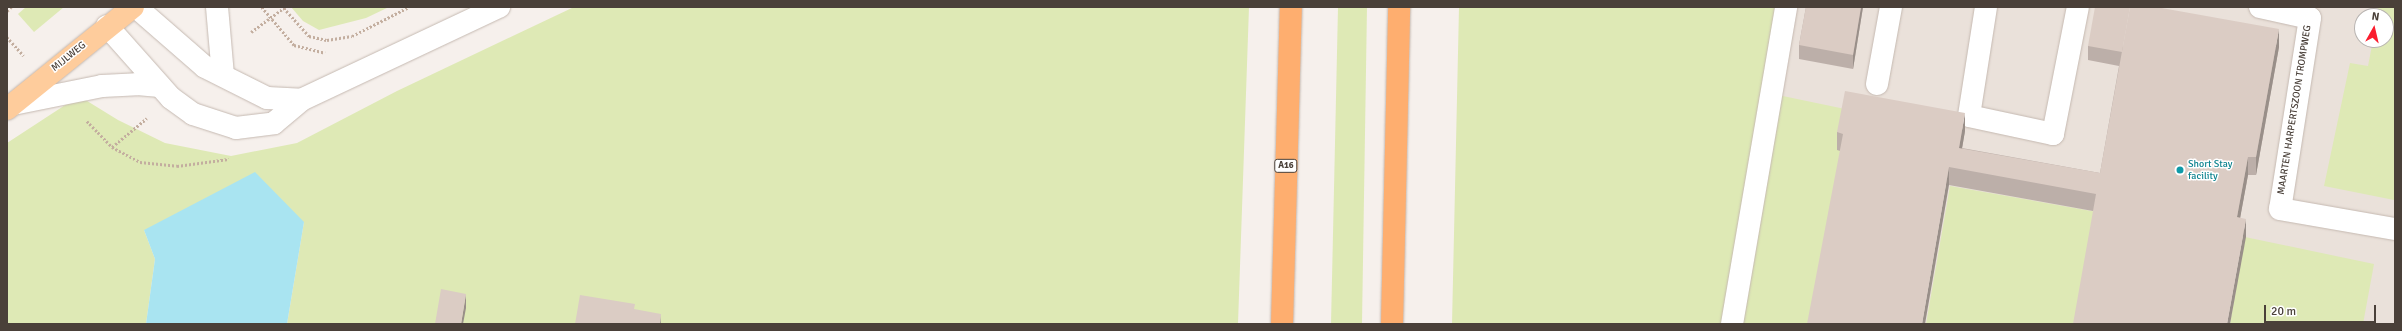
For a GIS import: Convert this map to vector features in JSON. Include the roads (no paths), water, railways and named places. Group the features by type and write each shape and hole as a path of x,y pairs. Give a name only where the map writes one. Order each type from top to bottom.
{"highway":[{"name":"A16","path":"1282,324 1291,7"},
{"path":"1392,324 1400,7"}],"main road":[{"name":"MIJLWEG","path":"10,107 44,77 133,7"}],"street":[{"path":"136,7 205,67 267,98 301,100"},
{"path":"217,7 223,75"},
{"path":"107,26 171,98 193,114 236,128 274,123 301,100 499,7"},
{"path":"1732,324 1786,7"},
{"path":"1877,84 1891,7"},
{"path":"1986,7 1969,116 2053,134 2078,7"},
{"name":"MAARTEN HARPERTSZOON TROMPWEG","path":"2260,7 2310,18 2280,209 2395,229"},
{"path":"10,107 102,86 136,84 160,86"}],"water":[{"path":"255,172 304,222 287,324 146,324 155,259 144,230"}],"place":[{"name":"Short Stay facility","path":"2180,170"}]}
